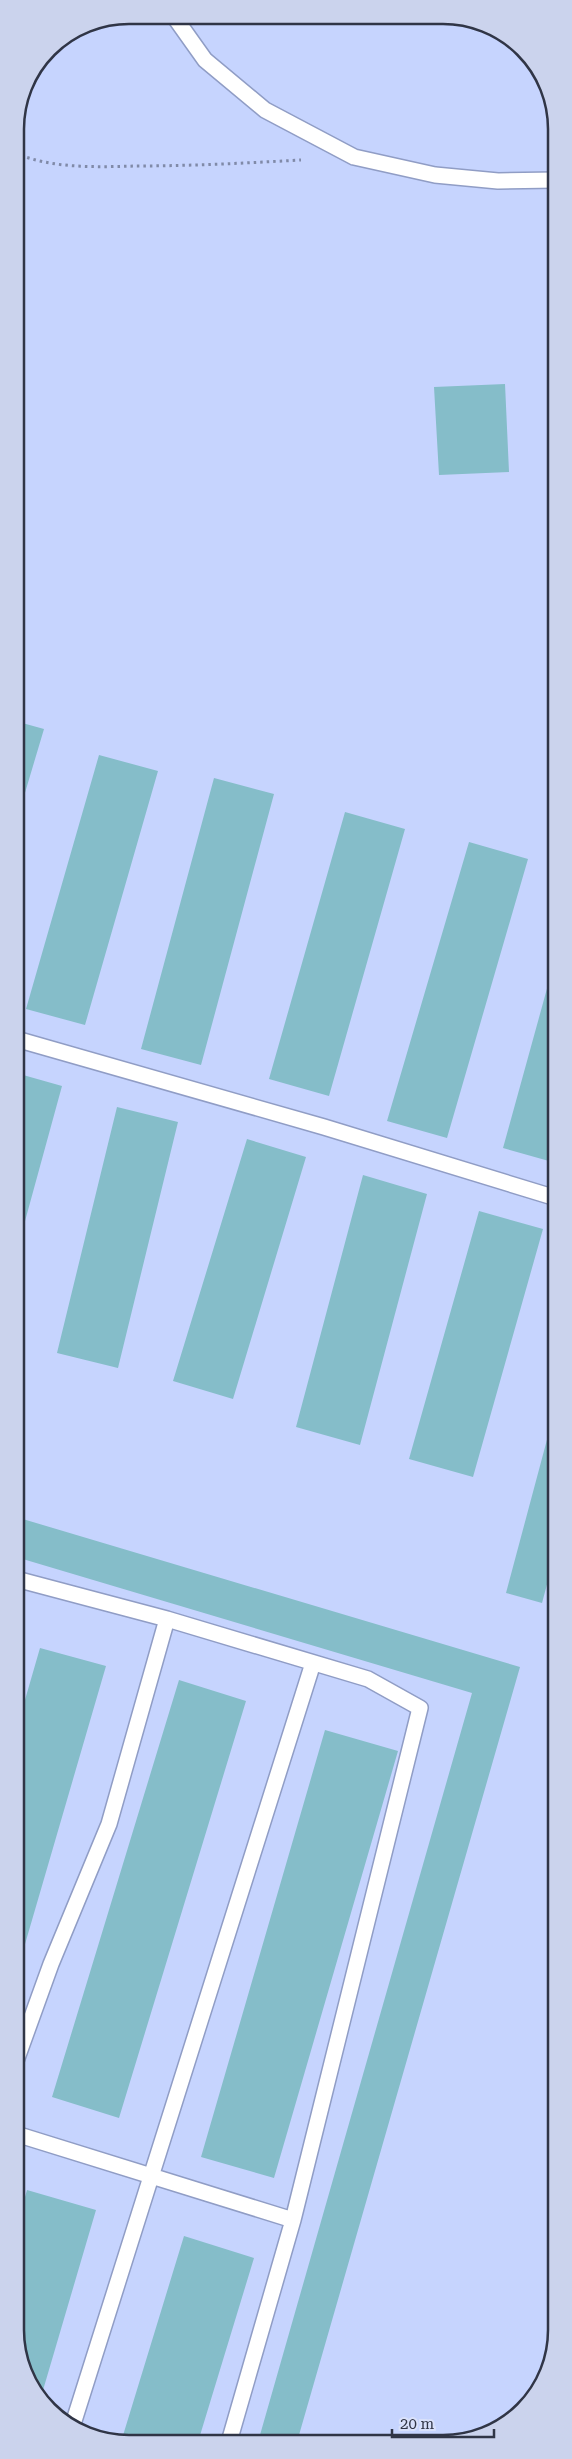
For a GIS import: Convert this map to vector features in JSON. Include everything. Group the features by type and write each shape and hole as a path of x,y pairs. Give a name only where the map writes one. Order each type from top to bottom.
{"lane":[{"path":"179,24 205,60 265,110 354,156 435,175 498,181 548,180"},
{"path":"24,1041 324,1127 548,1196"},
{"path":"24,1581 167,1619 368,1679 420,1708 293,2220 231,2435"},
{"path":"24,2039 51,1964 109,1824 167,1619"},
{"path":"74,2420 150,2176 246,1881 313,1663"},
{"path":"24,2137 293,2220"}],"path":[{"path":"24,157 86,167 201,166 306,159"}],"building":[{"path":"505,384 509,472 439,475 434,387"},
{"path":"24,723 44,729 24,796"},
{"path":"99,755 158,771 85,1025 26,1009"},
{"path":"214,778 274,794 201,1065 141,1049"},
{"path":"345,812 405,829 329,1096 269,1079"},
{"path":"469,842 528,859 447,1138 387,1121"},
{"path":"548,985 548,1161 503,1148"},
{"path":"24,1075 62,1086 24,1225"},
{"path":"117,1107 178,1122 118,1368 57,1353"},
{"path":"247,1139 306,1157 233,1399 173,1381"},
{"path":"363,1175 427,1194 360,1445 296,1427"},
{"path":"479,1211 543,1229 473,1477 409,1459"},
{"path":"548,1436 548,1581 542,1603 506,1593"},
{"path":"24,1519 520,1667 299,2435 260,2435 472,1693 24,1559"},
{"path":"40,1648 106,1666 24,1948 24,1703"},
{"path":"179,1680 246,1701 119,2118 52,2097"},
{"path":"325,1730 398,1751 274,2178 201,2157"},
{"path":"27,2190 96,2210 43,2391 29,2364 25,2344 24,2200"},
{"path":"184,2236 254,2258 200,2435 123,2435"}]}
